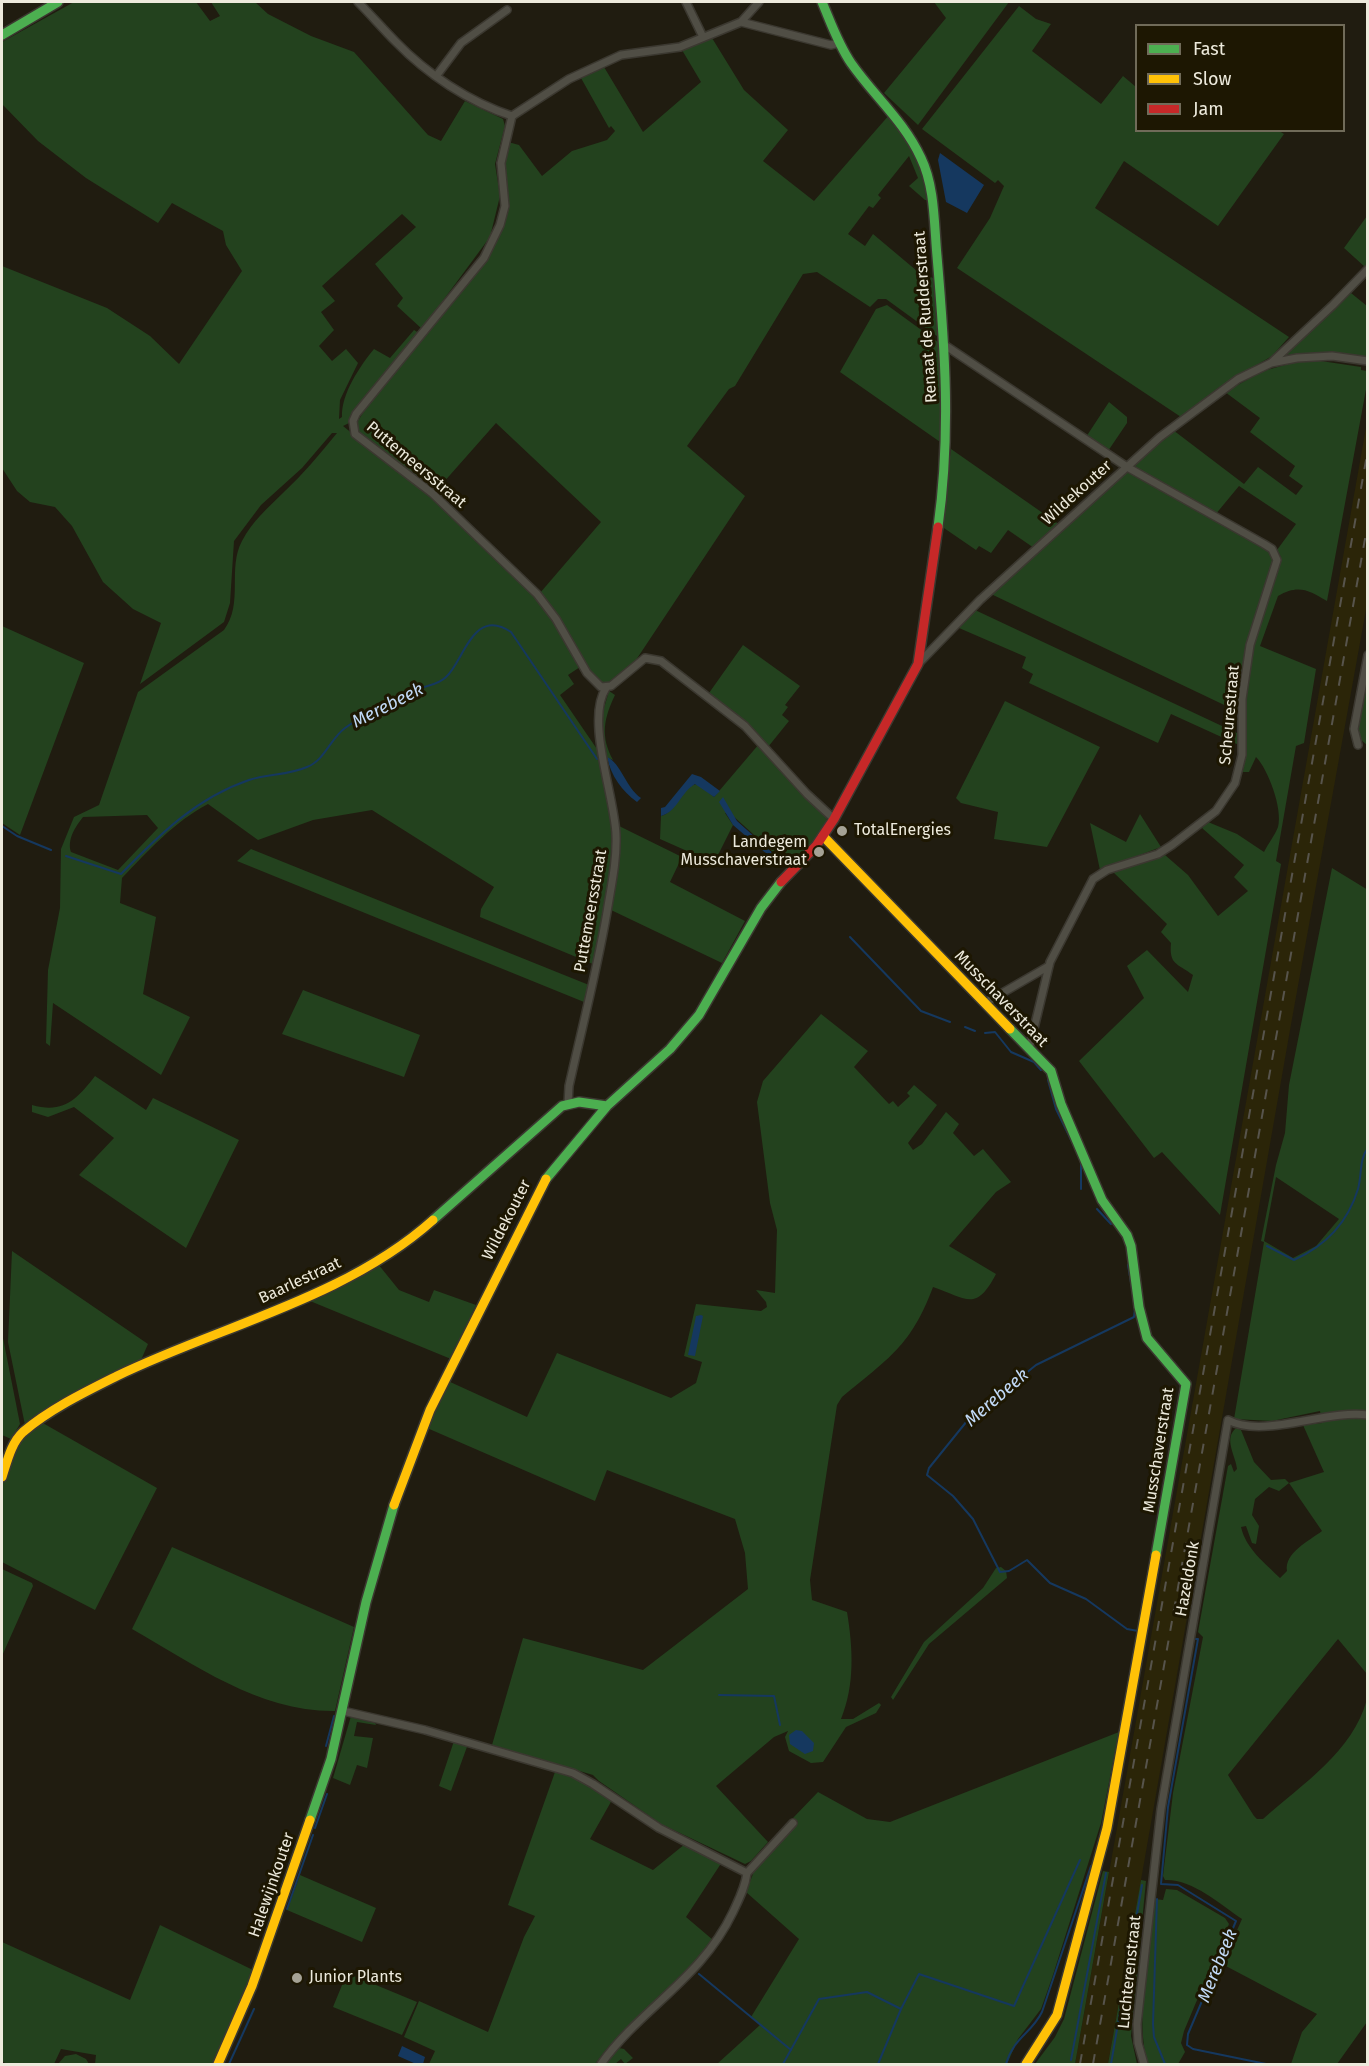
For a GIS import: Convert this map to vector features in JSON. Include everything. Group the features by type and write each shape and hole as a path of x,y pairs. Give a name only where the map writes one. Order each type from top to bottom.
{"street":[{"path":"2,35 58,2"},
{"path":"358,2 397,43 437,75 478,103 512,116 569,79 621,55 680,47 741,22 759,2"},
{"path":"686,2 703,37"},
{"name":"Renaat de Rudderstraat","path":"822,2 839,43 866,82 903,122 923,161 932,199 935,256 945,346 948,420 944,485 918,664 834,819"},
{"path":"437,75 461,43 507,10"},
{"path":"741,22 831,45 839,43"},
{"name":"Puttemeersstraat","path":"512,116 501,163 505,206 492,243 484,258 356,414 352,427 355,434 366,444 446,506 537,594 556,619 587,673 601,687 606,688 601,702 600,738 612,798 616,835 615,860 603,934 569,1086 568,1104"},
{"name":"Wildekouter","path":"1271,363 1368,269"},
{"name":"Scheurestraat","path":"945,346 1127,467 1272,549 1277,566 1252,636 1242,699 1242,755 1239,770 1229,794 1215,811 1165,850 1107,870 1093,879 1049,966 1029,1049"},
{"name":"Wildekouter","path":"918,664 980,600 1127,467 1209,399 1238,379 1271,363 1319,356 1365,361"},
{"path":"1358,745 1354,729 1368,655"},
{"path":"606,688 643,659 652,657 661,661 745,726 834,819"},
{"name":"Wildekouter","path":"343,1711 366,1602 391,1512 430,1410 537,1192 554,1167 608,1106 687,1031 711,996 760,909 782,881 824,836 834,819"},
{"name":"Musschaverstraat","path":"824,836 1051,1071 1061,1104 1102,1200 1127,1235 1131,1246 1139,1307 1147,1338 1186,1384 1115,1790 1057,2015 1026,2064"},
{"path":"985,1003 1049,966"},
{"path":"568,1104 608,1106"},
{"name":"Baarlestraat","path":"2,1477 17,1439 37,1421 115,1375 305,1299 397,1248 431,1223 554,1113 568,1104"},
{"name":"Hazeldonk","path":"1153,1882 1161,1809 1228,1420 1235,1424 1273,1425 1351,1413 1368,1415"},
{"path":"343,1711 435,1733 573,1773 659,1828 747,1873"},
{"name":"Halewijnkouter","path":"218,2064 252,1986 313,1813 343,1711"},
{"path":"601,2064 616,2044 684,1981 708,1954 740,1897 747,1873 793,1823"},
{"name":"Luchterenstraat","path":"1144,2064 1138,2043 1137,2024 1153,1882"}],"shaded area":[{"path":"1367,422 1367,604 1141,1880 1108,2064 1075,2064"}],"green space":[{"path":"74,2 196,2 210,21 220,16 211,2 255,2 268,14 311,36 354,52 428,135 441,141 465,101 503,119 505,126 495,164 500,196 490,237 422,329 397,306 403,298 375,264 416,227 402,214 322,286 335,301 321,312 334,330 319,346 332,361 346,349 358,363 340,400 339,419 342,417 345,399 352,381 374,349 390,358 414,330 419,333 359,405 349,423 343,426 443,508 514,573 549,613 580,667 568,675 574,684 560,695 599,752 615,834 610,880 593,964 480,917 481,909 494,887 372,810 313,820 258,840 208,804 173,828 122,878 120,903 156,917 143,994 190,1017 161,1075 53,1003 50,1046 46,1043 48,970 60,908 61,849 74,817 99,805 138,692 224,630 233,609 236,563 246,534 256,520 305,471 337,433 332,433 302,468 261,505 234,541 230,603 224,622 140,684 161,623 133,609 103,582 72,526 55,507 30,502 17,491 2,468 2,266 107,308 150,336 179,364 242,271 226,245 223,231 172,203 158,223 86,178 38,141 2,104 2,42","holes":["147,815 158,828 118,870 71,852 71,838 83,817"]},
{"path":"934,2 1009,2 918,125 884,93 946,18"},
{"path":"1019,6 1036,19 1051,24 1032,51 1101,104 1123,76 1135,86 1135,132 1281,132 1284,134 1218,226 1124,161 1095,208 1289,337 1272,356 1218,388 1181,417 957,268 990,218 1004,186 998,180 995,183 922,129"},
{"path":"712,38 744,90 788,130 763,161 814,201 890,114 915,154 929,200 925,200 909,186 918,178 909,156 878,195 881,198 873,208 869,206 848,234 865,246 873,234 917,271 933,278 941,339 886,299 878,299 870,307 817,272 803,274 735,386 729,389 687,446 745,496 636,660 610,684 601,684 589,670 540,593 601,522 496,423 435,492 360,434 356,424 371,400 432,328 497,241 508,203 504,166 508,142 519,145 542,176 572,151 607,140 615,131 611,126 609,128 581,78 604,67 643,132 701,82 682,50"},
{"path":"1367,216 1367,263 1365,267 1344,248"},
{"path":"1351,293 1367,306 1367,359 1315,353 1288,355 1288,350 1294,344"},
{"path":"887,305 942,345 943,444 840,372 876,309"},
{"path":"1300,361 1321,361 1361,367 1361,370 1367,371 1367,384 1327,601 1315,594 1298,589 1278,596 1260,646 1316,669 1304,743 1296,746 1276,861 1281,864 1220,1215 1162,1152 1154,1158 1079,1061 1144,998 1127,966 1147,950 1188,992 1193,975 1173,960 1171,943 1161,932 1167,924 1113,872 1165,855 1188,875 1218,916 1248,891 1234,877 1244,865 1202,828 1208,822 1237,834 1264,852 1277,830 1279,819 1273,790 1265,770 1256,757 1249,772 1243,772 1245,688 1253,644 1279,567 1281,557 1277,550 1296,524 1239,486 1215,515 1135,468 1135,465 1173,430 1244,484 1258,467 1296,495 1303,486 1289,476 1295,466 1250,432 1260,418 1225,392 1263,371"},
{"path":"1109,402 1127,417 1127,423 1108,451 1086,437"},
{"path":"951,449 1060,525 1034,548 1008,530 991,553 979,546 976,550 941,526"},
{"path":"1127,472 1269,550 1274,561 1251,639 1239,712 991,594"},
{"path":"975,610 1239,734 1239,745 1171,714 1158,743 1029,683 1033,674 1022,668 1026,657 959,628"},
{"path":"2,626 84,663 20,835 2,823"},
{"path":"743,645 800,686 785,705 788,707 782,715 789,721 768,747 744,721 709,693"},
{"path":"1367,673 1367,745 1360,739 1357,732"},
{"path":"609,691 615,695 606,719 605,735 613,760 606,757 601,718"},
{"path":"1005,701 1100,747 1047,847 994,839 998,812 961,803 956,798"},
{"path":"759,744 827,817 818,837 802,855 792,864 786,860 784,862 732,815 725,813 733,825 714,863 660,839 661,816 671,809 687,788 699,784 714,797"},
{"path":"1140,814 1161,847 1100,870 1090,823 1126,842"},
{"path":"619,826 682,857 670,882 745,921 722,963 611,910 619,853"},
{"path":"251,849 589,985 584,1002 237,861"},
{"path":"1332,868 1368,890 1367,1674 1338,1639 1228,1775 1254,1816 1257,1819 1263,1819 1309,1780 1338,1751 1360,1718 1367,1699 1367,2022 1337,2064 1291,2064 1302,2032 1317,2014 1222,1964 1242,1919 1195,1888 1165,1880 1163,1876 1173,1793 1203,1637 1198,1632 1228,1466 1231,1464 1234,1472 1237,1469 1230,1442 1232,1432 1236,1428 1241,1430 1254,1462 1271,1480 1285,1479 1289,1483 1324,1472 1303,1425 1322,1423 1320,1411 1272,1421 1234,1419 1264,1242 1261,1241 1276,1165 1285,1133 1289,1085","holes":["1276,1177 1339,1219 1316,1246 1293,1258 1264,1241","1289,1483 1322,1531 1293,1553 1289,1559 1287,1571 1280,1578 1252,1549 1241,1527 1246,1526 1252,1543 1256,1544 1259,1526 1252,1515 1255,1499 1269,1487 1279,1491"]},
{"path":"303,990 420,1035 404,1077 282,1034"},
{"path":"821,1014 868,1051 854,1067 889,1104 893,1101 898,1107 910,1096 907,1093 914,1085 937,1105 908,1143 913,1150 922,1144 946,1112 959,1124 953,1133 974,1156 983,1149 1011,1182 996,1192 949,1246 996,1274 983,1294 970,1299 933,1287 916,1324 897,1350 842,1397 837,1405 810,1580 812,1600 847,1612 852,1666 849,1693 841,1719 853,1719 879,1703 881,1705 876,1713 846,1727 823,1762 811,1763 789,1751 785,1737 788,1731 774,1737 716,1786 768,1842 751,1861 745,1864 661,1824 593,1775 492,1745 523,1638 643,1670 748,1589 745,1553 735,1519 607,1470 595,1501 427,1428 448,1381 527,1417 557,1353 671,1398 696,1383 702,1362 684,1356 696,1304 761,1311 767,1307 766,1302 756,1290 775,1293 777,1230 770,1203 757,1102 763,1081"},
{"path":"95,1076 146,1110 153,1098 239,1140 186,1248 79,1175 114,1138 74,1107 48,1117 32,1112 32,1105 53,1108 76,1098"},
{"path":"12,1251 148,1344 141,1360 77,1392 25,1425 8,1342"},
{"path":"378,1264 399,1290 429,1302 434,1290 476,1305 451,1359 310,1301"},
{"path":"2,1333 20,1424 11,1439 2,1435"},
{"path":"41,1422 157,1488 95,1610 2,1562 2,1484 18,1442"},
{"path":"172,1547 354,1627 335,1711 280,1704 254,1695 204,1671 132,1629"},
{"path":"1001,1567 1006,1571 1007,1578 929,1644 893,1700 891,1697 924,1642 983,1588 996,1568"},
{"path":"2,1569 32,1583 33,1586 2,1656"},
{"path":"351,1716 374,1721 376,1725 357,1722 354,1736 373,1738 367,1768 357,1765 350,1785 333,1778"},
{"path":"1119,1732 1101,1823 1052,1978 1041,2009 1018,2039 1007,2064 717,2064 760,2025 751,2017 799,1939 746,1892 756,1866 798,1822 793,1818 818,1792 867,1819 890,1822"},
{"path":"454,1741 468,1744 451,1791 439,1786"},
{"path":"555,1772 584,1781 612,1800 590,1839 653,1870 685,1844 722,1862 686,1917 713,1940 685,1973 623,2031 595,2064 429,2064 435,2051 404,2037 419,2001 488,2032 524,1937 535,1916 508,1905"},
{"path":"1103,1871 1109,1872 1075,2064 1035,2064 1055,2037 1064,2019"},
{"path":"300,1875 376,1908 362,1942 287,1910"},
{"path":"1141,1880 1146,1881 1131,2036 1137,2064 1108,2064"},
{"path":"1166,1889 1177,1890 1225,1918 1229,1924 1184,2031 1181,2043 1185,2052 1178,2064 1148,2064 1142,2026 1144,1983 1155,1899 1163,1900"},
{"path":"160,1925 253,1970 213,2064 95,2064 96,2055 61,2049 54,2064 7,2064 2,2061 2,1942 130,2000"},
{"path":"347,1973 417,2002 402,2035 333,2007"},
{"path":"619,2048 624,2049 633,2058 625,2064 621,2059 615,2064 605,2064"},
{"path":"76,2054 86,2059 89,2064 58,2064 65,2056"}],"water":[{"path":"940,153 984,185 967,213 946,202 938,160"},
{"path":"607,757 612,760 631,788 641,798 637,802 618,782 611,771"},
{"path":"692,774 701,777 720,791 714,797 695,784 671,810 661,816 661,808 665,807"},
{"path":"723,797 737,821 776,856 775,858 784,865 782,867 733,825 719,802"},
{"path":"696,1316 703,1316 695,1356 688,1355"},
{"path":"796,1730 802,1731 814,1743 813,1751 805,1754 790,1744 789,1735"},
{"path":"402,2046 425,2057 423,2064 416,2064 398,2056"}],"waterway":[{"name":"Merebeek","path":"66,856 121,874 164,832 195,807 249,780 293,772 313,764 340,733 352,723 401,701 417,690 443,680 471,639 487,626 498,626 511,632 597,759"},
{"name":"Merebeek","path":"2,826 17,836 51,850"},
{"name":"Merebeek","path":"850,937 921,1011 950,1022"},
{"name":"Merebeek","path":"965,1027 975,1031"},
{"name":"Merebeek","path":"985,1033 995,1032 1011,1052 1034,1062 1041,1070"},
{"name":"Merebeek","path":"1048,1080 1056,1109 1076,1150"},
{"path":"1267,1246 1294,1260 1316,1248 1334,1232 1354,1201 1363,1157 1368,1148"},
{"name":"Merebeek","path":"1081,1161 1081,1189"},
{"name":"Merebeek","path":"1097,1209 1111,1224"},
{"name":"Merebeek","path":"1128,1265 1133,1294"},
{"name":"Merebeek","path":"1135,1308 1134,1317 1036,1365 967,1421 929,1468 927,1475 953,1496 973,1519 1000,1572 1009,1571 1027,1560 1050,1583 1086,1599 1127,1629 1138,1631"},
{"name":"Merebeek","path":"1196,1639 1198,1639 1168,1807 1161,1884 1178,1885 1236,1921 1188,2034 1187,2045 1193,2049 1266,2064"},
{"path":"719,1695 774,1696 780,1725"},
{"path":"326,1746 334,1716"},
{"path":"315,1828 327,1794"},
{"path":"287,1909 313,1835"},
{"path":"783,2064 819,1999 867,1992 901,2009 919,1974 1014,2006 1080,1860"},
{"path":"1006,2064 1013,2048 1042,2012 1091,1866"},
{"path":"1071,2060 1106,1873"},
{"path":"1111,2064 1142,1885"},
{"path":"1157,1899 1153,2024 1154,2037 1165,2064"},
{"path":"699,1974 791,2050"},
{"path":"229,2064 254,2009"},
{"path":"878,2064 901,2009"}],"railway":[{"path":"1080,2064 1368,449"},
{"path":"1093,2064 1368,522"}],"traffic: fast":[{"path":"2,35 58,2"},
{"path":"822,2 846,56 906,132 921,158 929,181 942,324 946,425 938,527"},
{"path":"546,1179 607,1106 670,1049 699,1015 761,908 781,882"},
{"path":"1010,1029 1051,1071 1061,1104 1102,1200 1127,1235 1131,1246 1139,1307 1147,1338 1186,1384 1156,1555"},
{"path":"433,1220 562,1106 579,1102 607,1106"},
{"path":"310,1820 331,1759 366,1602 394,1505"}],"traffic: slow":[{"path":"823,836 1010,1029"},
{"path":"394,1505 430,1410 546,1179"},
{"path":"2,1477 10,1453 19,1436 56,1408 157,1358 322,1290 399,1247 433,1220"},
{"path":"1026,2064 1057,2015 1107,1828 1156,1555"},
{"path":"218,2064 252,1986 310,1820"}],"traffic: jam":[{"path":"781,882 816,846 834,819 918,664 938,527"}],"place":[{"name":"TotalEnergies","path":"842,831"},
{"name":"Landegem Musschaverstraat","path":"819,852"},
{"name":"Junior Plants","path":"297,1978"}]}
